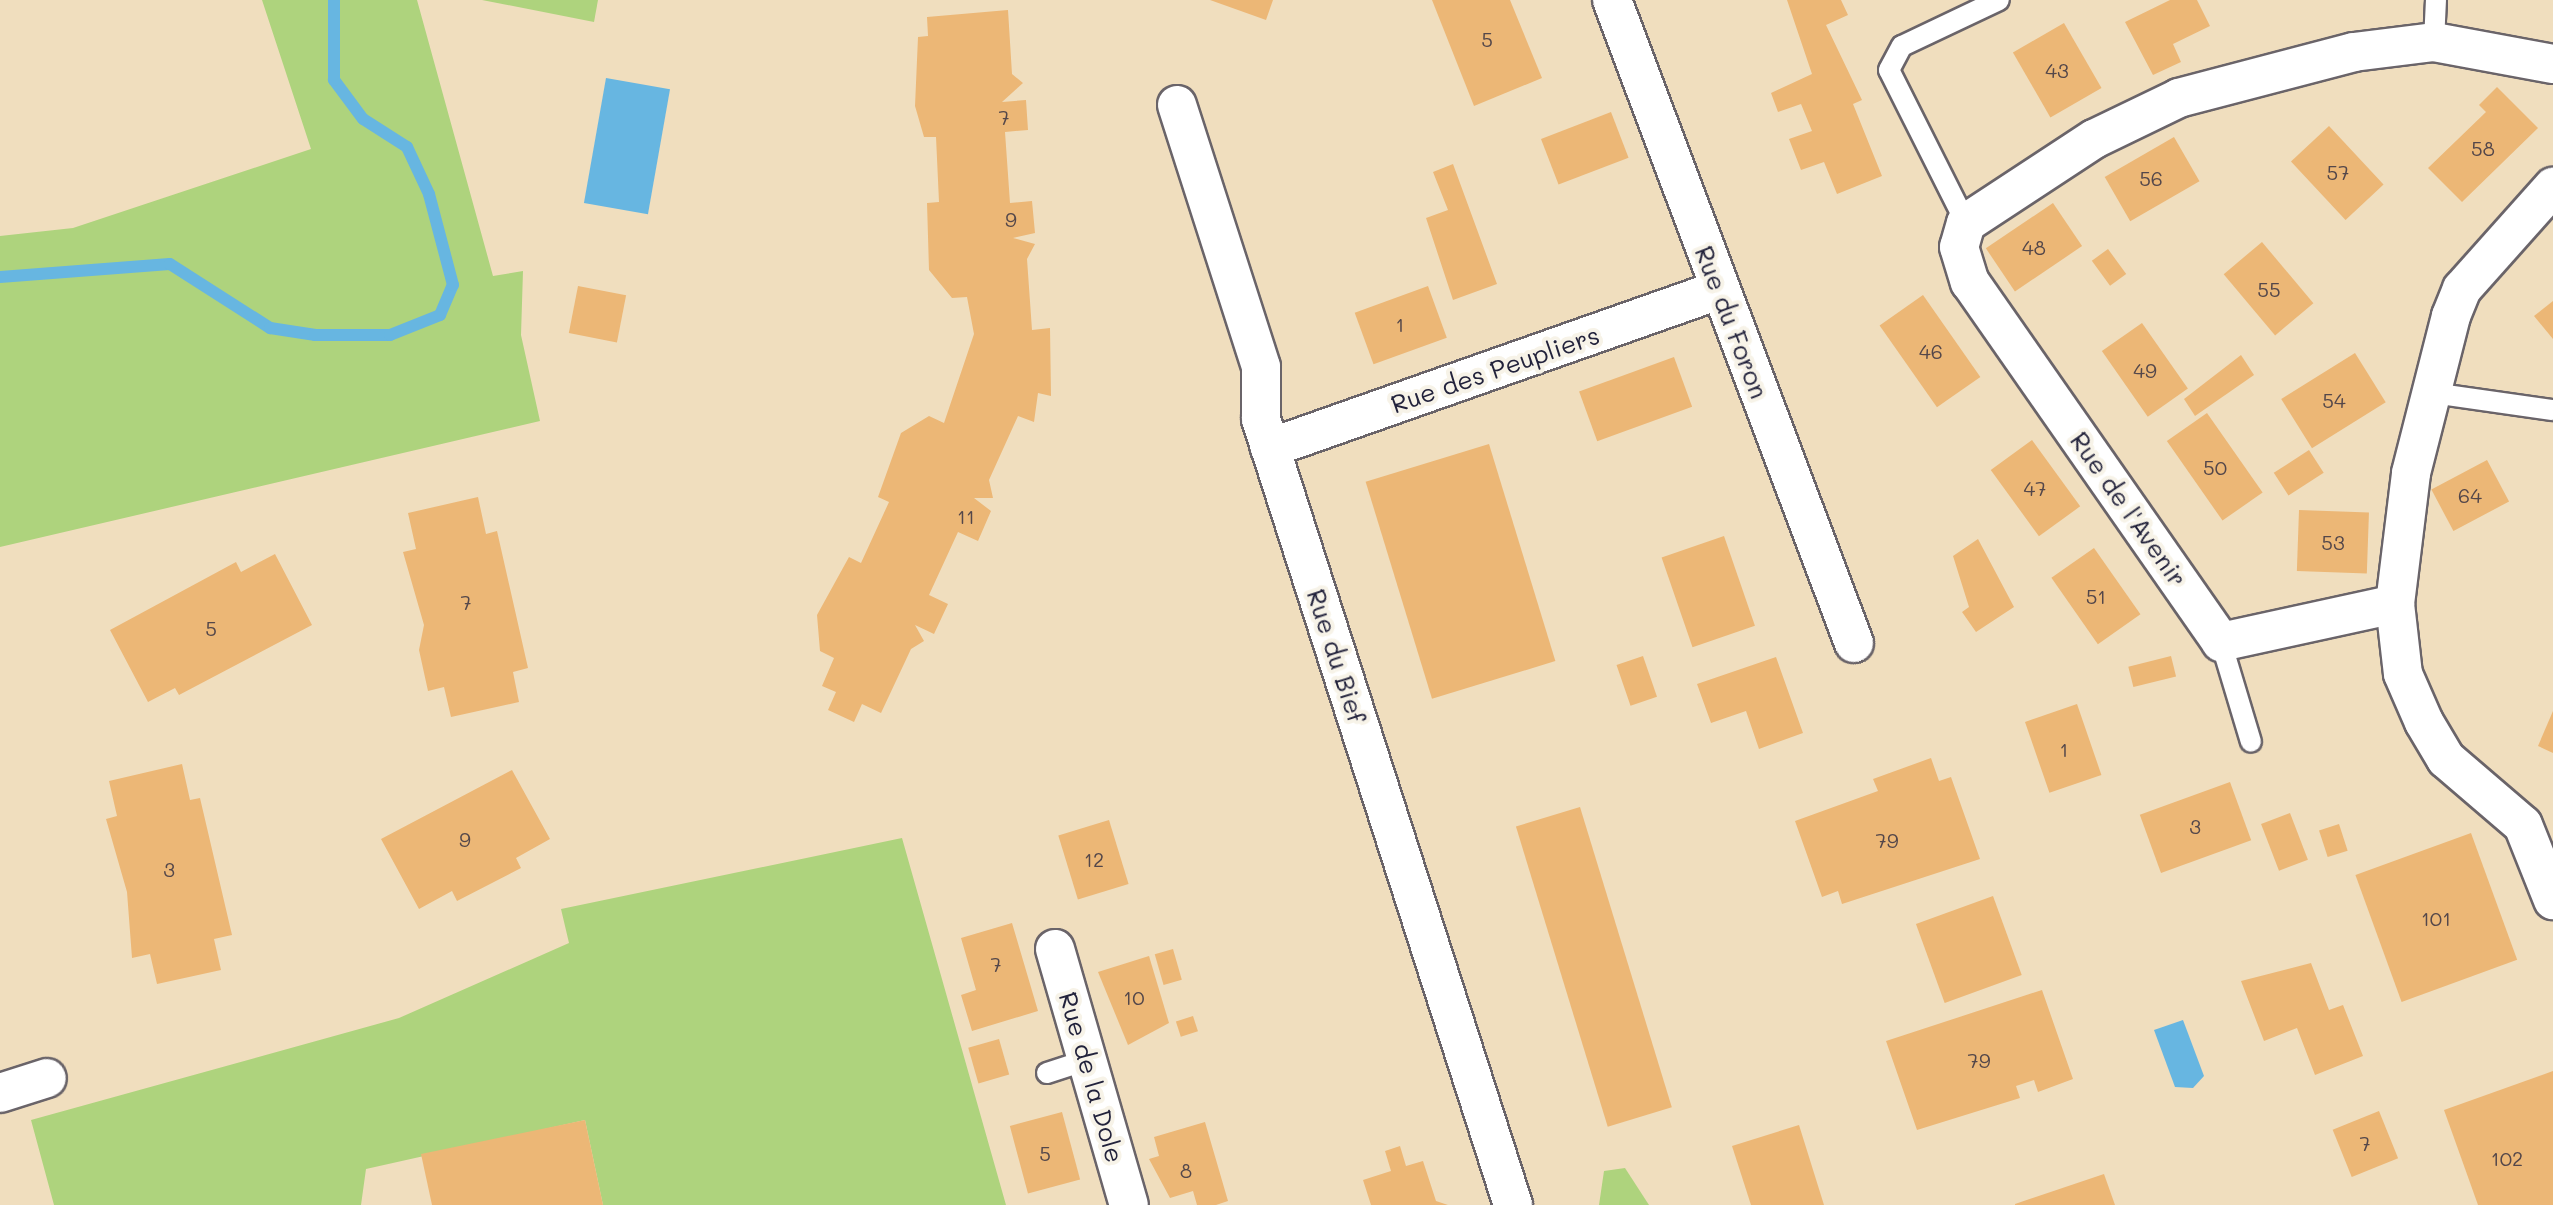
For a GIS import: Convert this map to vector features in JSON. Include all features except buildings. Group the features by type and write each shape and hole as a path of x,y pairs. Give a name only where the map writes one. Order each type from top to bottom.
{"street":[{"name":"Rue du Foron","path":"1612,0 1854,643"},
{"path":"1966,223 2143,111 2354,52 2434,42 2553,64"},
{"name":"Rue du Bief","path":"1176,105 1261,367 1270,448 1513,1205"},
{"path":"2553,187 2462,288 2433,393 2395,604 2403,674 2446,759 2538,821 2553,900"},
{"name":"Rue de l'Avenir","path":"1966,223 1959,246 1970,282 2221,642"},
{"name":"Rue des Peupliers","path":"1270,448 1719,290"},
{"path":"2221,642 2395,604"},
{"name":"Rue de la Dole","path":"1055,949 1129,1205"},
{"path":"0,1093 47,1078"}],"lane":[{"name":"Rue de l'Avenir","path":"1966,223 1889,70 1902,46 1999,0"},
{"path":"2434,42 2436,0"},
{"path":"2433,393 2553,410"},
{"path":"2221,642 2252,742"},
{"path":"1047,1074 1087,1060"}],"green space":[{"path":"262,0 417,0 493,276 523,271 521,335 540,421 0,547 0,236 73,228 311,149"},
{"path":"482,0 598,0 594,22"},
{"path":"902,838 1006,1205 603,1205 585,1120 366,1169 361,1205 54,1205 31,1120 399,1018 569,943 561,909"},
{"path":"1625,1168 1649,1205 1599,1205 1604,1171"}],"water":[{"path":"606,78 670,89 648,214 584,203"},
{"path":"2183,1020 2204,1076 2193,1088 2175,1087 2154,1030"}],"waterway":[{"path":"0,277 170,264 270,328 315,335 390,335 440,315 453,285 429,194 407,147 363,119 334,80 334,0"}]}
